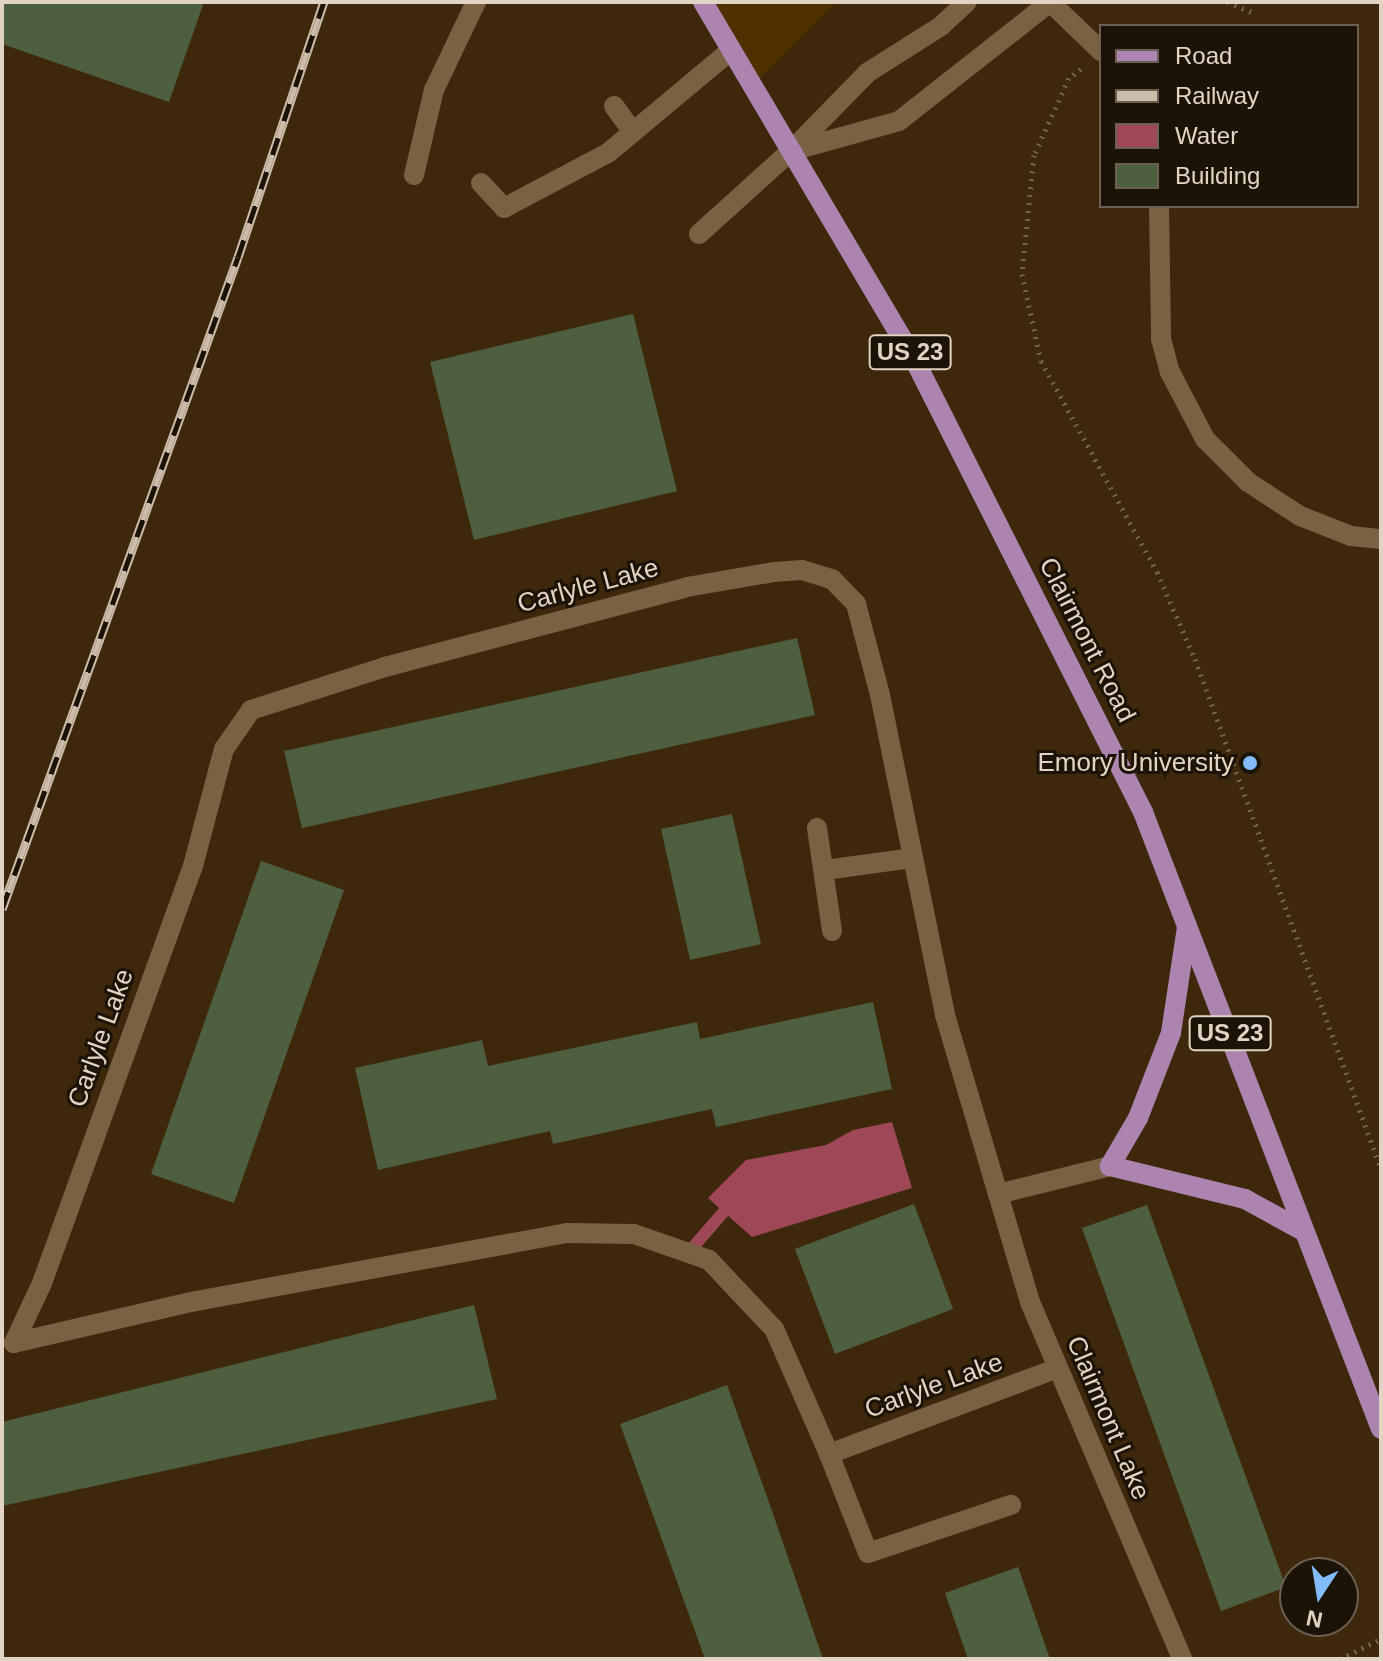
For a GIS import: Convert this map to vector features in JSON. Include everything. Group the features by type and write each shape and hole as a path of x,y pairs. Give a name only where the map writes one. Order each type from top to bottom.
{"main road":[{"name":"Clairmont Road","path":"703,2 912,355 1062,644 1143,812 1381,1429"},
{"path":"1188,923 1171,1033 1138,1118 1110,1166 1245,1199 1305,1232"}],"street":[{"path":"414,175 434,90 476,2"},
{"path":"699,234 791,151 867,73 941,26 967,2"},
{"path":"791,151 899,121 1050,2 1099,49"},
{"path":"481,183 504,208 608,153 730,51"},
{"path":"614,106 633,132"},
{"path":"1159,208 1161,339 1170,372 1205,439 1248,482 1300,516 1351,536 1381,539"},
{"name":"Carlyle Lake","path":"998,1194 945,1015 856,604 832,579 802,570 687,587 385,667 251,710 224,749 193,866 42,1283 14,1343 191,1302 567,1233 634,1234 709,1260 774,1329 868,1553 1011,1505"},
{"path":"817,828 832,931"},
{"path":"825,870 913,858"},
{"path":"998,1194 1110,1166"},
{"name":"Clairmont Lake","path":"998,1194 1030,1302 1182,1659"},
{"name":"Carlyle Lake","path":"829,1454 1058,1368"}],"path":[{"path":"1227,2 1252,12"},
{"path":"1069,78 1034,155 1025,230 1022,274 1041,361 1157,572 1195,659 1381,1169"},
{"path":"1340,1659 1381,1639"}],"shaded area":[{"path":"707,2 837,2 755,83"}],"water":[{"path":"892,1122 912,1188 752,1237 708,1198 746,1160 826,1145 853,1130"}],"building":[{"path":"2,2 204,2 169,102 2,44"},
{"path":"633,314 677,491 474,540 430,362"},
{"path":"797,638 815,715 302,828 284,751"},
{"path":"732,814 761,944 690,960 661,829"},
{"path":"261,861 344,890 234,1203 151,1174"},
{"path":"873,1002 892,1089 716,1127 712,1109 553,1144 550,1131 378,1170 355,1068 482,1040 488,1066 697,1022 700,1039"},
{"path":"914,1204 953,1309 835,1354 795,1249"},
{"path":"1147,1205 1279,1568 1279,1590 1221,1611 1082,1228"},
{"path":"474,1305 497,1399 2,1506 2,1422"},
{"path":"727,1385 823,1659 705,1659 620,1424"},
{"path":"1018,1567 1050,1659 968,1659 945,1593"}],"waterway":[{"path":"688,1253 733,1201"}],"railway":[{"path":"2,909 238,257 324,2"}],"place":[{"name":"Emory University","path":"1250,763"}]}
